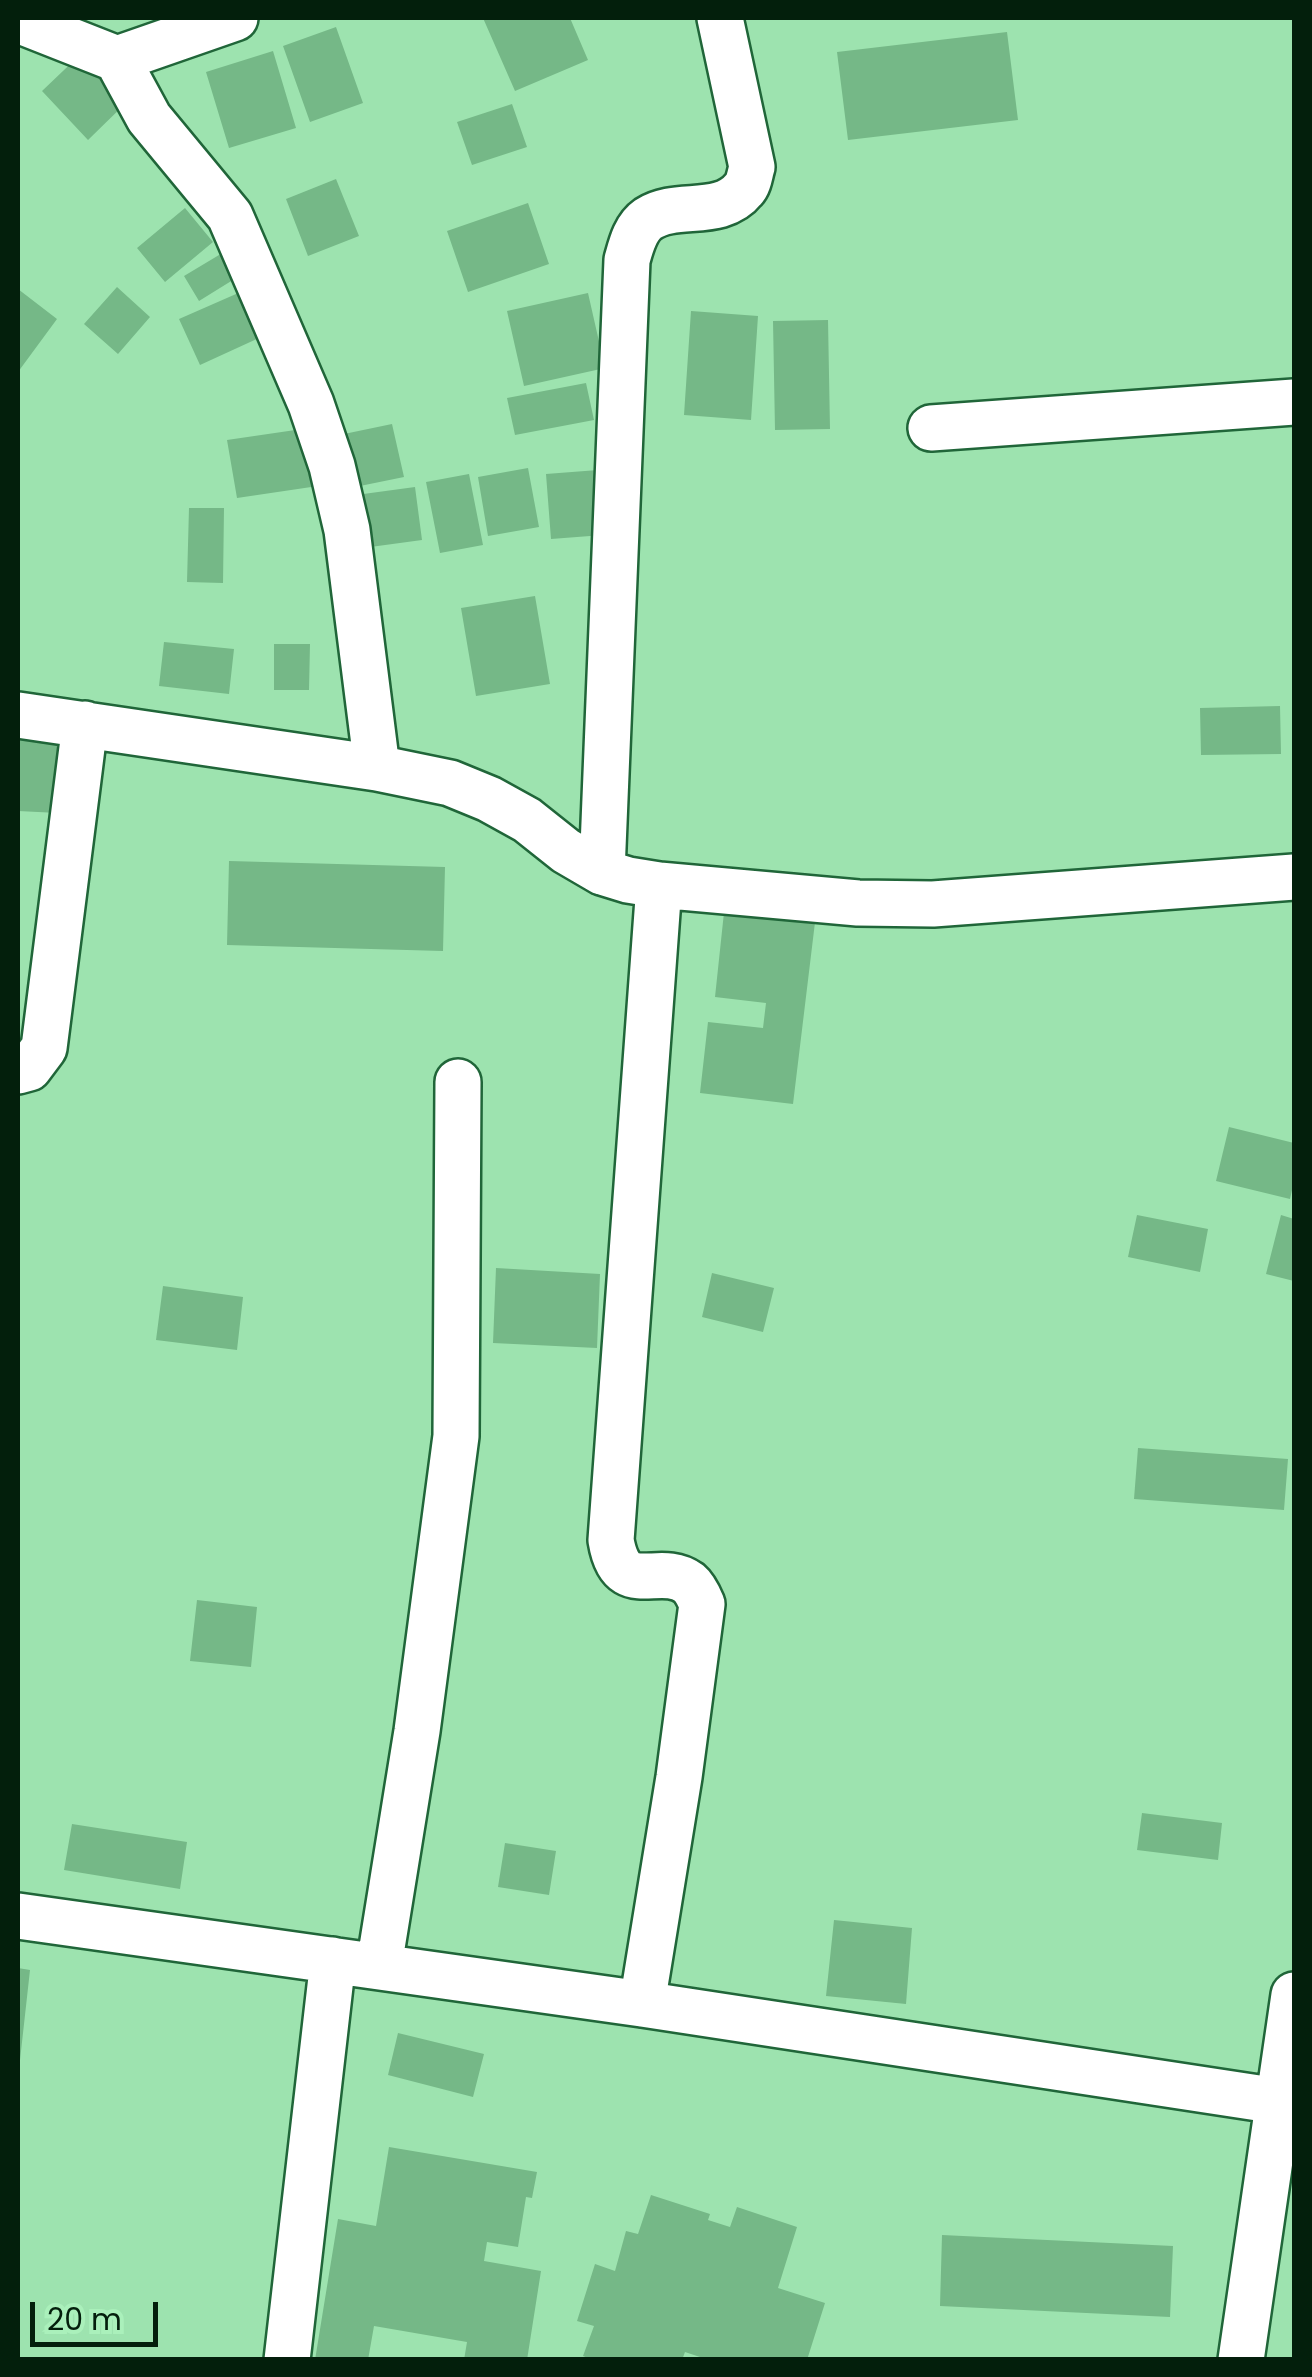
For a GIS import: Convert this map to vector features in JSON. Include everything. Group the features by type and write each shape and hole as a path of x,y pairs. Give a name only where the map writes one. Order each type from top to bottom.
{"street":[{"path":"117,59 236,18"},
{"path":"602,872 626,260 633,238 646,220 669,210 710,208 746,188 752,167 720,18"},
{"path":"18,20 117,59 149,118 230,216 311,404 332,466 346,530 378,768"},
{"path":"931,428 1294,402"},
{"path":"18,715 378,768 450,784 528,820 566,851 602,872 659,885 858,903 933,904 1294,877"},
{"path":"18,1071 30,1068 44,1048 85,724"},
{"path":"642,2004 702,1604 688,1582 624,1572 614,1560 611,1540 659,885"},
{"path":"379,1966 418,1730 456,1436 458,1082"},
{"path":"18,1916 642,2004 1278,2101"},
{"path":"287,2360 332,1960"},
{"path":"1241,2360 1294,1995"}],"building":[{"path":"483,18 570,18 588,60 515,91"},
{"path":"336,27 363,103 310,122 283,46"},
{"path":"1007,32 1018,120 848,140 837,52"},
{"path":"85,50 131,98 88,140 42,91"},
{"path":"273,51 296,128 229,148 206,72"},
{"path":"512,104 527,147 472,165 457,122"},
{"path":"336,179 359,236 308,256 286,199"},
{"path":"528,203 549,264 468,292 447,231"},
{"path":"185,208 213,242 165,282 137,248"},
{"path":"234,246 249,270 199,301 184,276"},
{"path":"117,287 150,317 118,354 84,324"},
{"path":"252,287 272,332 200,365 179,319"},
{"path":"18,289 57,319 18,372"},
{"path":"588,293 605,368 524,386 507,311"},
{"path":"691,311 758,316 751,420 684,415"},
{"path":"828,320 830,429 775,430 773,321"},
{"path":"586,383 594,420 515,435 507,398"},
{"path":"392,424 404,477 355,487 344,434"},
{"path":"309,428 318,486 237,498 227,440"},
{"path":"528,468 539,527 488,536 478,477"},
{"path":"598,470 603,535 551,539 546,474"},
{"path":"469,474 483,545 440,553 426,482"},
{"path":"415,487 422,540 363,548 356,495"},
{"path":"189,508 224,508 223,583 187,582"},
{"path":"535,596 550,684 476,696 461,608"},
{"path":"164,642 234,649 229,694 159,686"},
{"path":"274,644 310,644 309,690 274,690"},
{"path":"1280,706 1281,754 1201,755 1200,708"},
{"path":"18,733 62,736 58,813 18,811"},
{"path":"229,861 445,867 443,951 227,945"},
{"path":"725,903 816,914 793,1104 700,1093 708,1022 763,1028 766,1003 715,997"},
{"path":"1229,1127 1294,1143 1290,1199 1216,1181"},
{"path":"1137,1215 1208,1229 1200,1272 1128,1257"},
{"path":"1281,1215 1294,1219 1294,1281 1266,1274"},
{"path":"496,1268 600,1274 597,1348 493,1343"},
{"path":"712,1273 774,1288 763,1332 702,1317"},
{"path":"163,1286 243,1297 237,1350 156,1340"},
{"path":"1138,1448 1288,1459 1284,1510 1134,1499"},
{"path":"197,1600 257,1607 251,1667 190,1661"},
{"path":"1142,1813 1222,1823 1218,1860 1137,1850"},
{"path":"72,1824 187,1842 180,1889 64,1870"},
{"path":"505,1843 556,1851 549,1895 498,1887"},
{"path":"834,1920 912,1928 906,2004 826,1996"},
{"path":"18,1968 30,1970 20,2060 18,2059"},
{"path":"398,2033 484,2054 473,2097 388,2075"},
{"path":"389,2147 537,2172 532,2198 526,2197 518,2247 487,2242 484,2261 541,2271 527,2360 464,2360 467,2342 374,2326 368,2360 315,2360 338,2219 376,2226"},
{"path":"651,2195 710,2214 708,2220 730,2227 737,2207 797,2227 778,2288 825,2303 807,2360 709,2360 685,2352 682,2360 593,2360 583,2356 594,2326 577,2321 595,2264 615,2271 626,2231 638,2234"},
{"path":"942,2235 1173,2246 1170,2317 940,2306"}]}
